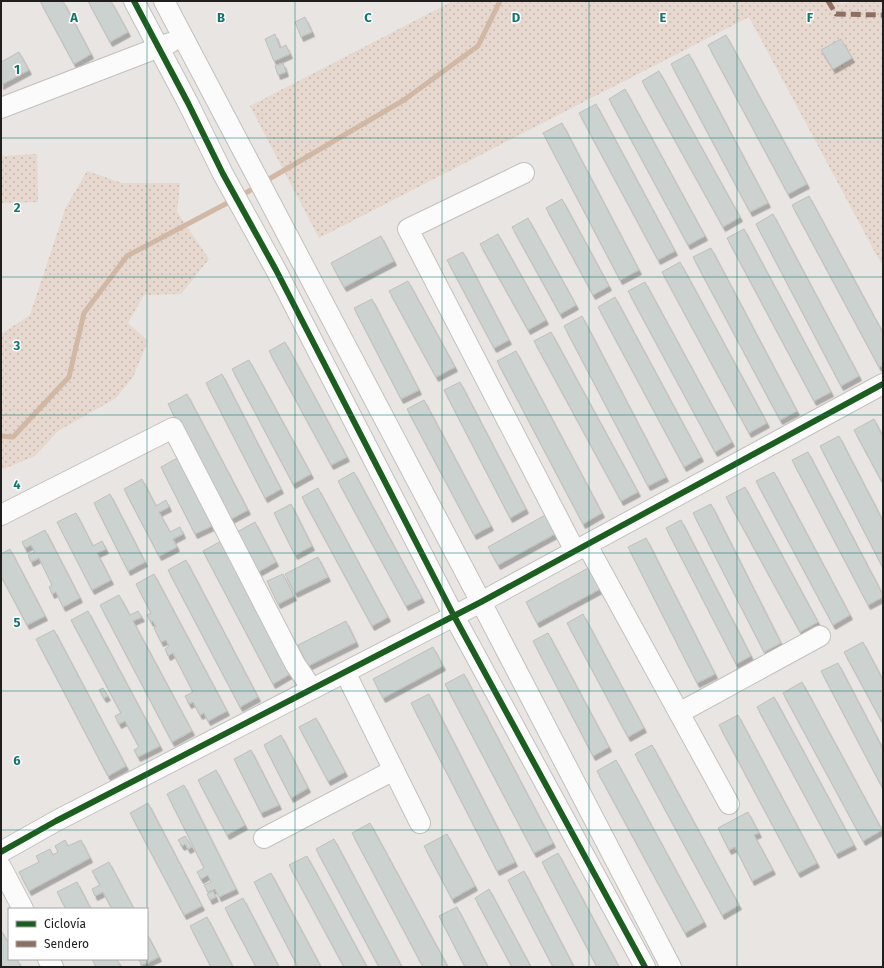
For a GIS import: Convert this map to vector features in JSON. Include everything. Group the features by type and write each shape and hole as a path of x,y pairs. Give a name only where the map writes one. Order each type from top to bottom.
{"street":[{"path":"134,1 223,174 276,270 454,616 645,967"},
{"path":"164,1 481,602 671,967"},
{"path":"1,108 183,38"},
{"path":"524,173 408,228 581,548 679,713 729,804"},
{"path":"1,852 56,821 481,602 883,384"},
{"path":"1,515 173,428 295,664 312,689"},
{"path":"679,713 820,636"},
{"path":"345,672 420,823"},
{"path":"264,838 394,770"},
{"path":"1,867 22,908"}],"shaded area":[{"path":"453,1 839,1 841,4 857,1 883,1 883,267 749,17 319,238 250,106"},
{"path":"37,154 38,202 1,203 1,156"},
{"path":"87,171 122,183 180,183 177,212 209,259 181,294 144,295 128,323 148,341 133,377 116,398 58,431 35,456 1,470 1,334 30,315 66,207"}],"building":[{"path":"40,1 63,1 91,54 74,64"},
{"path":"88,1 111,1 128,32 110,42"},
{"path":"305,17 312,32 301,37 295,22"},
{"path":"275,34 280,48 286,45 290,54 274,61 265,39"},
{"path":"726,35 807,184 788,194 708,45"},
{"path":"841,39 852,58 833,69 821,50"},
{"path":"19,52 29,70 1,85 1,62"},
{"path":"689,54 768,203 750,212 671,64"},
{"path":"283,63 286,72 278,75 275,66"},
{"path":"659,71 740,217 723,227 642,81"},
{"path":"625,89 705,236 688,245 609,99"},
{"path":"596,104 675,251 658,260 579,113"},
{"path":"562,123 639,270 620,280 543,133"},
{"path":"809,196 883,333 883,365 879,367 792,205"},
{"path":"562,199 609,286 593,295 546,208"},
{"path":"773,214 859,376 841,386 756,224"},
{"path":"528,218 576,305 560,314 512,227"},
{"path":"744,229 831,392 814,401 727,238"},
{"path":"498,234 546,320 528,330 480,244"},
{"path":"381,236 394,261 344,287 331,263"},
{"path":"711,248 797,411 780,420 693,257"},
{"path":"463,252 509,340 494,348 447,260"},
{"path":"680,262 767,423 749,433 662,272"},
{"path":"408,281 455,367 436,377 389,291"},
{"path":"645,282 732,442 715,452 628,291"},
{"path":"615,297 701,457 684,467 598,307"},
{"path":"372,299 419,390 401,399 354,308"},
{"path":"582,316 666,477 648,486 564,326"},
{"path":"551,332 638,492 621,501 534,341"},
{"path":"285,342 347,457 331,465 269,351"},
{"path":"516,351 602,513 583,524 497,361"},
{"path":"249,360 311,474 293,484 232,369"},
{"path":"222,374 281,489 265,498 206,383"},
{"path":"460,382 526,509 510,518 444,390"},
{"path":"187,394 248,510 229,520 168,404"},
{"path":"424,400 491,526 474,535 407,409"},
{"path":"874,419 883,437 883,484 854,430"},
{"path":"839,436 883,521 883,568 820,446"},
{"path":"808,452 883,595 883,597 868,605 792,460"},
{"path":"179,457 214,525 195,534 161,467"},
{"path":"354,472 422,598 406,606 338,481"},
{"path":"774,472 850,615 833,625 756,481"},
{"path":"142,479 156,506 166,500 169,507 159,512 170,532 180,527 183,534 173,539 177,547 159,556 124,489"},
{"path":"745,487 818,622 800,632 726,497"},
{"path":"318,488 388,617 372,626 302,497"},
{"path":"110,494 145,562 128,571 94,503"},
{"path":"291,504 312,546 295,555 274,513"},
{"path":"711,504 781,643 764,652 693,513"},
{"path":"76,513 93,546 102,541 106,549 97,553 111,580 92,590 57,522"},
{"path":"547,514 557,533 498,565 488,547"},
{"path":"681,520 751,656 736,664 666,528"},
{"path":"255,522 276,562 258,572 237,532"},
{"path":"45,530 80,598 63,607 56,592 52,594 49,587 52,585 39,558 31,562 28,555 35,552 31,545 25,548 22,542"},
{"path":"646,538 715,674 697,683 628,547"},
{"path":"221,541 290,674 273,684 203,551"},
{"path":"10,549 45,616 27,625 1,576 1,554"},
{"path":"318,557 328,577 295,593 285,574"},
{"path":"186,560 258,697 240,707 168,570"},
{"path":"590,567 602,588 537,623 526,602"},
{"path":"154,574 227,711 208,721 204,713 200,715 193,702 189,704 185,696 193,692 173,653 168,656 165,649 169,646 166,640 161,642 154,628 156,627 153,621 151,622 147,615 151,613 136,584"},
{"path":"283,574 294,596 278,604 267,581"},
{"path":"119,595 130,615 138,611 142,617 133,621 192,731 172,742 100,605"},
{"path":"88,611 160,746 138,757 134,750 139,747 125,721 119,724 115,716 121,713 71,620"},
{"path":"583,614 644,728 628,737 567,623"},
{"path":"346,621 356,642 308,666 298,645"},
{"path":"54,630 126,766 108,776 36,639"},
{"path":"548,633 609,747 593,756 533,641"},
{"path":"863,642 883,680 883,724 844,652"},
{"path":"433,647 443,666 383,698 373,679"},
{"path":"838,663 883,749 883,789 821,671"},
{"path":"464,674 553,843 534,853 445,684"},
{"path":"802,682 882,830 863,841 783,693"},
{"path":"103,688 108,696 104,698 99,690"},
{"path":"429,694 515,862 497,871 411,703"},
{"path":"774,697 854,845 836,854 757,707"},
{"path":"738,715 817,863 798,873 719,725"},
{"path":"316,718 345,772 328,781 299,727"},
{"path":"281,735 308,788 291,798 264,745"},
{"path":"652,745 739,905 722,915 635,754"},
{"path":"251,750 279,805 261,813 234,759"},
{"path":"616,760 704,922 685,933 597,771"},
{"path":"216,770 245,825 227,835 198,780"},
{"path":"184,785 236,889 219,897 215,889 208,892 204,885 211,882 208,875 201,879 197,872 204,868 167,794"},
{"path":"148,803 202,906 184,915 130,813"},
{"path":"748,812 759,833 754,835 773,870 752,881 735,847 729,850 718,828"},
{"path":"370,823 448,967 423,967 352,833"},
{"path":"447,834 475,886 452,899 424,846"},
{"path":"185,836 192,847 188,849 185,844 182,846 178,840"},
{"path":"334,839 402,967 379,967 316,849"},
{"path":"65,840 68,846 81,840 90,858 29,891 19,872 39,862 36,856 50,849 53,855 58,852 55,846"},
{"path":"558,853 619,967 597,967 542,862"},
{"path":"307,856 367,967 344,967 289,865"},
{"path":"109,862 133,908 111,908 103,892 95,896 92,889 100,885 92,871"},
{"path":"524,871 574,967 553,967 508,880"},
{"path":"271,873 321,967 298,967 254,882"},
{"path":"77,882 90,908 65,908 57,892"},
{"path":"489,889 531,967 512,967 475,898"},
{"path":"213,891 216,897 210,900 207,894"},
{"path":"243,898 279,967 256,967 225,908"},
{"path":"457,907 488,967 465,967 439,916"},
{"path":"207,917 233,967 211,967 190,926"},
{"path":"1,930 8,942 8,960 18,960 21,967 1,967"},
{"path":"148,936 159,957 142,965 139,960 148,960"},
{"path":"92,960 118,960 121,967 96,967"}],"waterway":[{"path":"264,182 404,100 478,46 500,1"},
{"path":"240,196 258,186"},
{"path":"1,436 13,437 69,377 84,313 127,256 233,200"}],"marked path":[{"path":"828,1 836,14 883,15"}],"cycle path":[{"path":"134,1 188,103 223,174 276,270 454,616 645,967"},
{"path":"1,852 56,821 481,602 883,384"}]}
